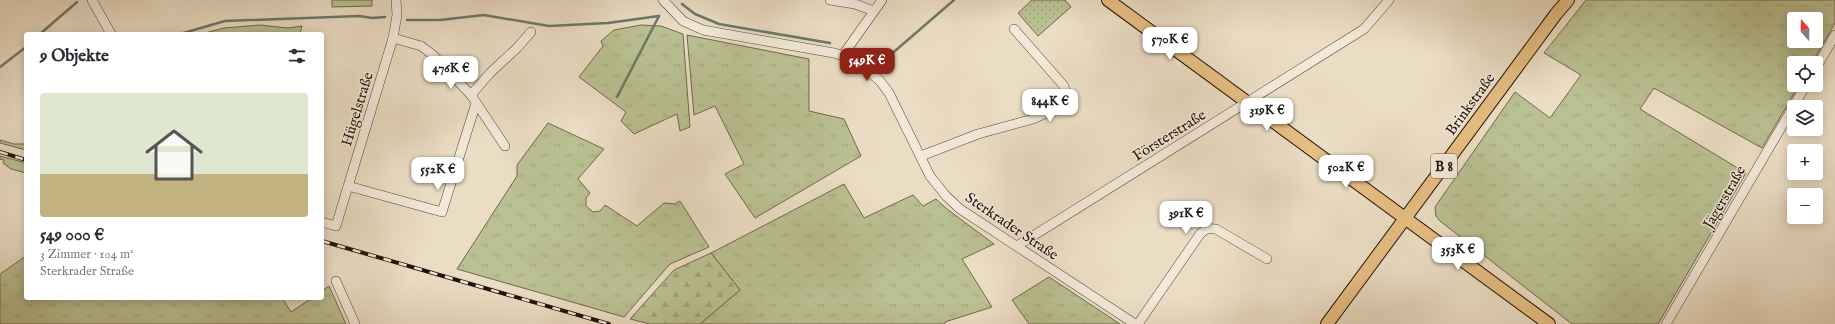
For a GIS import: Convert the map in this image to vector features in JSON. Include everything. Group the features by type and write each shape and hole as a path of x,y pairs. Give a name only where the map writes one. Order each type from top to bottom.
{"main road":[{"path":"1108,0 1549,324"},
{"name":"Brinkstraße","path":"1327,324 1556,14 1568,0"}],"street":[{"path":"92,0 110,32"},
{"name":"Hügelstraße","path":"324,223 336,226 393,38 397,15 396,0"},
{"name":"Sterkrader Straße","path":"663,0 684,21 703,30 843,55 856,60 880,81 890,93 930,176 946,196 960,210 1136,324"},
{"path":"830,0 855,4 874,11"},
{"path":"843,55 882,0"},
{"name":"Försterstraße","path":"1016,246 1364,29 1389,0"},
{"path":"921,156 978,134 1033,119 1062,104 1066,98 1064,86 1014,30"},
{"path":"348,186 442,212 473,99 490,72 517,48 531,32"},
{"path":"1823,56 1835,35"},
{"path":"393,38 420,46 433,55 473,99 505,146"},
{"name":"Jägerstraße","path":"1666,324 1802,92"},
{"path":"1136,324 1200,234 1209,228 1216,229 1267,259"},
{"path":"336,281 355,324"}],"green space":[{"path":"332,0 372,0 372,6 332,7"},
{"path":"1032,0 1065,0 1071,7 1038,36 1018,13"},
{"path":"1586,0 1835,0 1835,23 1823,44 1823,12 1787,12 1787,48 1821,48 1816,56 1787,56 1787,92 1795,92 1790,100 1787,100 1787,105 1762,148 1654,88 1640,109 1746,173 1658,324 1572,324 1440,221 1436,216 1435,207 1515,92 1550,118 1581,75 1544,53"},
{"path":"260,25 288,28 302,26 300,32 209,32 224,28"},
{"path":"641,25 661,26 683,34 690,127 680,131 677,114 634,134 621,121 626,112 579,77 603,46 601,41 614,30"},
{"path":"687,35 809,59 809,111 844,119 861,156 755,218 725,174 744,164 715,106 694,115"},
{"path":"548,123 604,149 578,179 590,193 586,198 586,206 593,212 600,211 605,205 637,226 664,203 675,204 680,201 709,247 670,264 624,317 457,269 517,176 517,165"},
{"path":"0,140 14,144 24,144 24,149 0,143"},
{"path":"0,156 24,162 24,172 11,169 3,163 4,160 0,159"},
{"path":"844,184 864,218 913,195 923,206 936,199 994,244 962,259 992,307 945,322 945,324 700,324 740,290 711,253"},
{"path":"711,253 740,290 700,324 650,324 630,319 674,270"},
{"path":"24,257 24,300 283,300 291,312 309,300 324,300 324,290 329,286 346,324 0,324 0,274"},
{"path":"1049,277 1120,324 1029,324 1012,300"}],"waterway":[{"path":"881,63 954,0"},
{"path":"42,32 77,2"},
{"path":"682,4 695,14 719,24 830,43"},
{"path":"407,20 440,20 484,15 549,26 608,23 659,16"},
{"path":"187,32 225,21 359,16 372,18 385,17"},
{"path":"617,97 659,16"},
{"path":"0,67 24,49"}],"railway":[{"path":"0,152 24,159"},
{"path":"324,242 609,324"}]}
